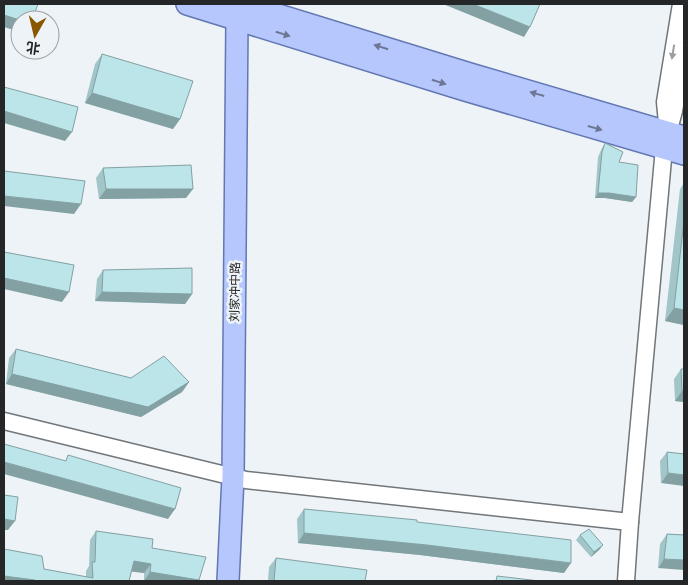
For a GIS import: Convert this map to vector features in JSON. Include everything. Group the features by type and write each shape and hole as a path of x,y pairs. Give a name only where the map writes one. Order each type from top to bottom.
{"main road":[{"path":"187,4 242,9 470,74 672,139 684,154"},
{"name":"刘家冲中路","path":"242,9 240,479 242,581"},
{"name":"刘家冲中路","path":"228,581 240,479"}],"street":[{"path":"672,139 665,102 681,4"},
{"path":"626,581 630,522 674,111 684,51"},
{"path":"4,421 240,479 630,522"}],"building":[{"path":"4,4 38,4 36,10 10,10 10,17 4,15"},
{"path":"473,4 540,4 530,27"},
{"path":"102,54 193,81 180,119 92,93"},
{"path":"4,87 78,107 72,132 4,111"},
{"path":"605,143 623,152 619,162 638,165 636,197 598,193 602,152"},
{"path":"191,165 193,189 106,189 103,168"},
{"path":"4,171 85,181 81,204 4,196"},
{"path":"684,221 684,310 674,308"},
{"path":"4,252 74,265 69,292 4,278"},
{"path":"192,268 192,294 102,292 103,270"},
{"path":"16,349 131,378 164,356 189,382 148,407 12,374"},
{"path":"681,369 684,369 684,391 682,391"},
{"path":"4,444 66,461 68,455 181,488 175,509 4,462"},
{"path":"667,452 684,454 684,475 668,473"},
{"path":"4,495 18,497 15,521 4,519"},
{"path":"304,509 417,520 417,522 571,540 571,563 427,545 304,533"},
{"path":"589,529 603,545 594,552 580,535"},
{"path":"96,531 153,539 152,548 206,557 199,580 150,572 151,564 134,561 129,581 35,581 4,576 4,549 42,556 44,569 93,578 92,562 95,562"},
{"path":"667,534 684,535 684,560 664,559"},
{"path":"276,558 367,570 365,581 274,581"},
{"path":"497,576 540,581 496,581"}]}
